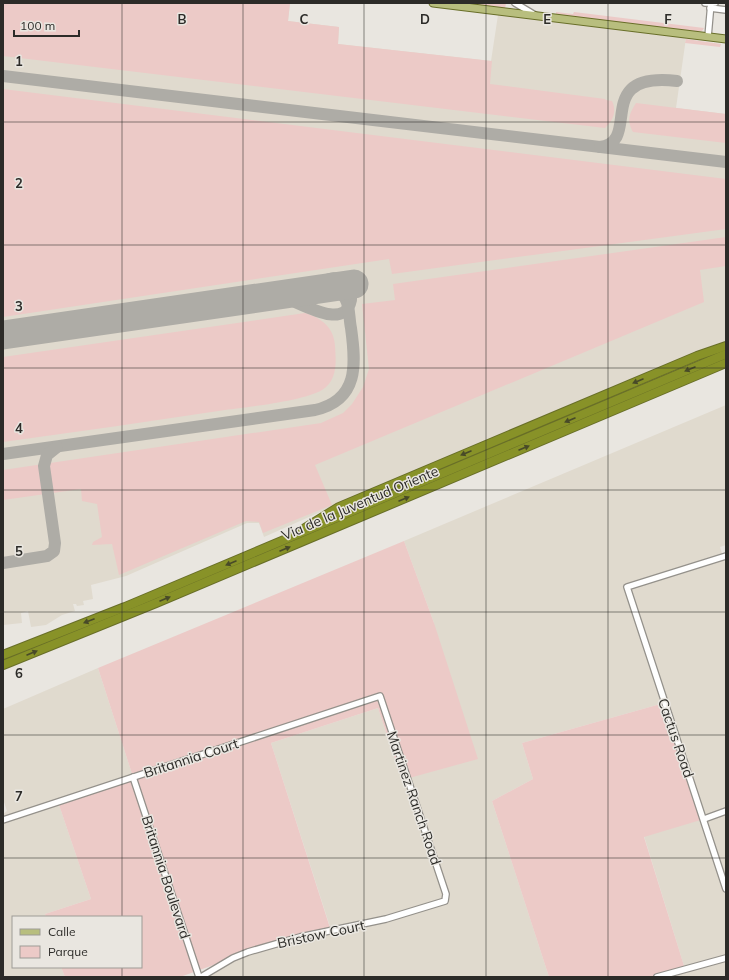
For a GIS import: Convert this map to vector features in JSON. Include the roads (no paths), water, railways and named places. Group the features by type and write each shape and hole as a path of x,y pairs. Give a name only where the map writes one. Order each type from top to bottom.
{"highway":[{"path":"289,539 339,507 689,359 726,346"},
{"name":"Via de la Juventud Oriente","path":"3,665 289,539 726,354"},
{"name":"Via de la Juventud Oriente","path":"3,655 127,610 726,363"}],"main road":[{"path":"433,3 465,5 537,16 726,39"}],"street":[{"path":"515,3 537,16"},
{"path":"708,37 710,4 726,10"},
{"name":"Cactus Road","path":"726,556 627,587 704,818 726,889"},
{"name":"Britannia Court","path":"3,820 380,696"},
{"name":"Martinez Ranch Road","path":"380,696 446,894 445,901"},
{"name":"Britannia Boulevard","path":"133,777 200,977"},
{"path":"704,818 726,812"},
{"name":"Bristow Court","path":"200,977 248,952 300,937 386,920 445,901"},
{"path":"657,977 726,958"}]}
